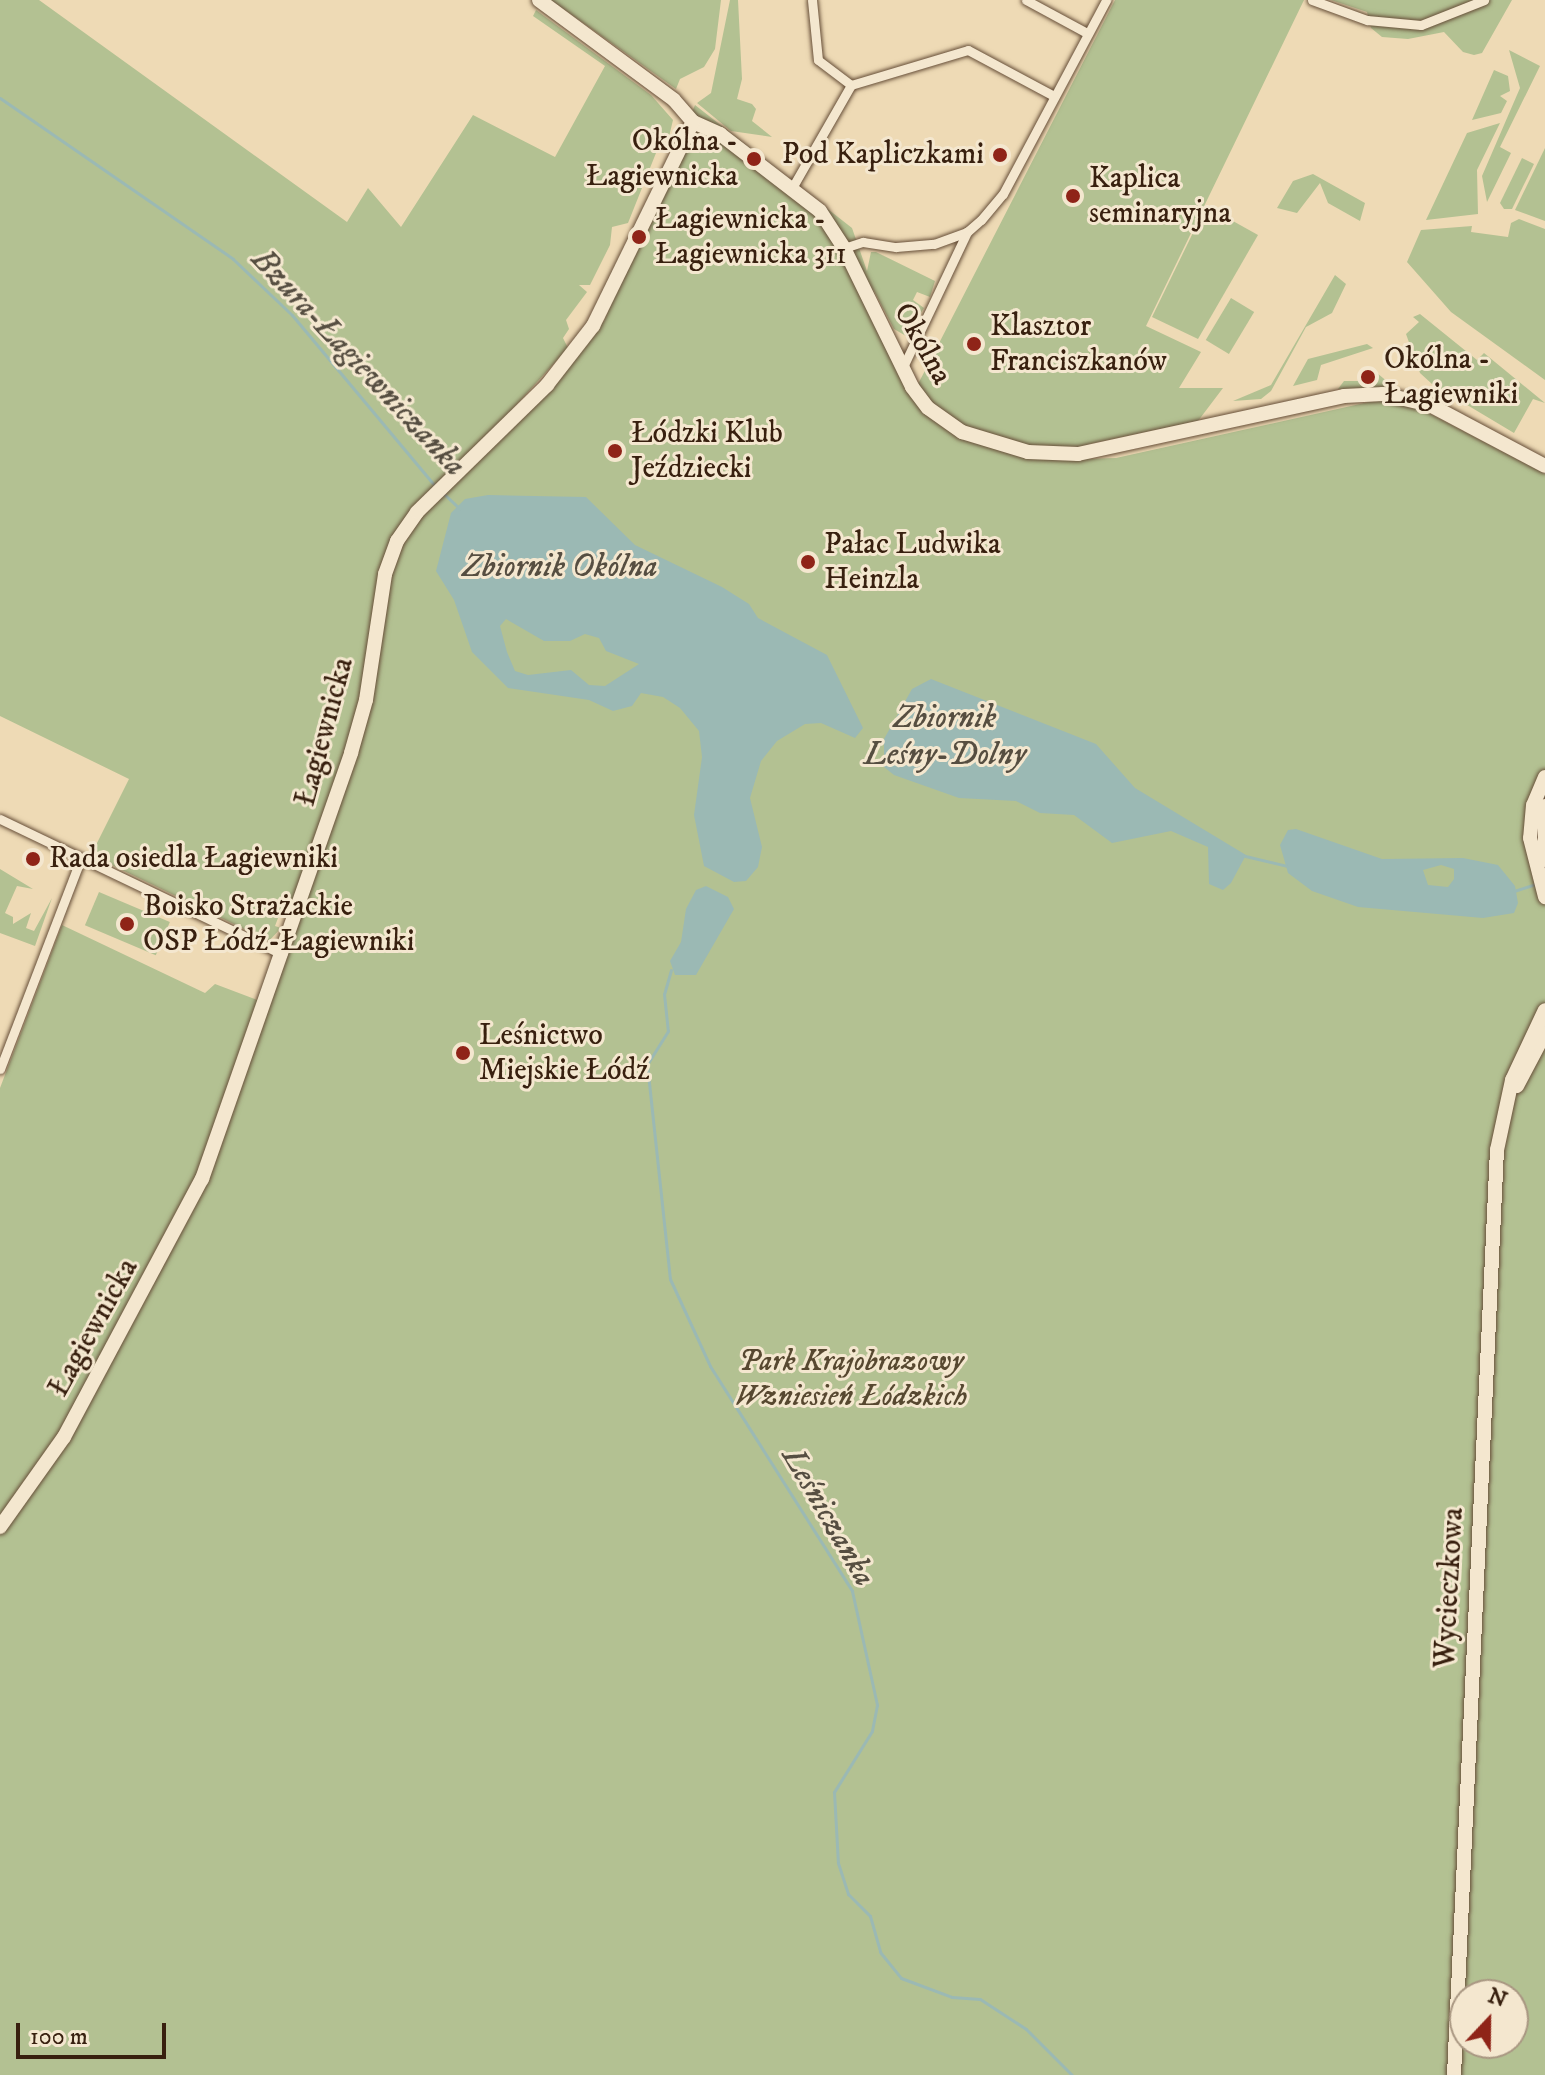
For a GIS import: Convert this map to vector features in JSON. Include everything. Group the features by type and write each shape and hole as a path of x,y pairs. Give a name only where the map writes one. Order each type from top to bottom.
{"street":[{"name":"Okólna","path":"539,0 674,100 693,122 720,134 820,211 844,248 902,369 922,401 948,424 987,441 1036,453 1100,451 1335,398 1376,393 1430,405 1545,466"},
{"path":"812,0 818,60 851,85"},
{"path":"1026,0 1087,33"},
{"path":"902,369 967,232 998,201 1106,0"},
{"path":"1312,0 1367,20 1409,25 1443,20 1484,0"},
{"path":"792,188 851,85 968,50 1054,96"},
{"name":"Łagiewnicka","path":"0,1527 58,1448 191,1203 282,954 359,726 391,555 405,528 432,496 547,385 593,326 693,122"},
{"path":"844,248 863,242 923,246 967,232"},
{"path":"1545,777 1533,805 1530,838 1545,897"},
{"path":"1545,806 1545,860"},
{"path":"2,822 282,954"},
{"path":"0,1069 81,858"},
{"name":"Wycieczkowa","path":"1454,2075 1495,1176 1507,1104 1519,1061 1545,1010"},
{"name":"Wycieczkowa","path":"1507,1104 1545,1033"}],"green space":[{"name":"Park Krajobrazowy Wzniesień Łódzkich","path":"0,0 39,0 347,222 368,188 401,227 473,115 555,157 605,66 533,16 536,10 651,95 673,120 668,141 662,138 628,223 612,227 610,245 590,285 579,285 587,292 566,320 569,329 563,338 568,348 508,414 604,321 695,105 852,228 867,271 871,252 876,252 935,281 930,297 917,292 913,300 924,308 906,336 894,329 873,289 904,382 915,390 1115,0 1304,0 1146,326 1201,352 1179,388 1223,388 1198,421 1089,444 1082,459 1116,458 1396,396 1545,474 1545,2075 0,2075 0,1088 62,925 205,993 215,984 257,1000 288,913 278,918 275,926 281,928 269,941 91,855 129,779 0,716"},
{"path":"551,0 721,0 715,49 704,67 680,79 676,89"},
{"path":"730,0 738,0 742,79 737,99 752,104 756,109 752,121 772,137 731,131 697,103 711,93"},
{"path":"1331,0 1512,0 1482,53 1474,55 1463,52 1444,32 1408,39 1382,37 1371,28 1367,12"},
{"path":"1509,50 1540,66 1500,147 1511,153 1487,202 1482,176 1520,88"},
{"path":"1494,70 1508,76 1510,91 1500,96 1507,101 1501,113 1472,120"},
{"path":"1500,123 1477,170 1478,214 1426,220 1467,133"},
{"path":"1545,148 1545,221 1515,210"},
{"path":"1522,158 1534,164 1512,209 1504,209 1500,203"},
{"path":"1313,174 1365,203 1360,221 1328,203 1320,183 1297,213 1277,208 1293,181"},
{"path":"1206,206 1258,235 1198,339 1152,317"},
{"path":"1519,219 1545,229 1545,380 1451,312 1407,262 1421,230 1472,226 1471,232 1508,237 1511,223"},
{"path":"1335,275 1346,284 1332,313 1306,327 1271,391 1261,399 1233,401 1271,385"},
{"path":"1231,298 1254,312 1229,354 1206,340"},
{"path":"1420,314 1477,360 1484,353 1545,403 1533,399 1514,433 1432,384 1420,373 1406,334 1419,322 1413,317"},
{"path":"1367,344 1373,348 1321,365 1317,380 1293,386 1308,359"},
{"path":"1377,373 1389,383 1387,388 1338,389 1344,381 1363,381"},
{"path":"0,869 33,889 17,886 5,913 13,917 13,924 31,913 26,928 34,931 52,898 35,946 0,933"},
{"name":"Boisko Strażackie OSP Łódź-Łagiewniki","path":"99,892 170,922 156,955 85,925"}],"water":[{"name":"Zbiornik Okólna","path":"488,495 586,497 635,545 722,587 749,604 758,618 827,655 863,728 855,738 821,723 805,724 777,741 761,761 750,798 762,847 758,867 746,881 734,882 704,866 694,815 702,757 699,731 680,708 663,697 641,693 632,706 613,711 589,700 508,688 472,652 454,600 436,571 451,513 465,499","holes":["506,619 544,641 570,641 585,634 599,638 606,651 639,664 605,686 589,685 571,670 528,675 515,671 500,626"]},
{"name":"Zbiornik Leśny-Dolny","path":"931,679 1096,744 1135,788 1246,855 1231,883 1223,890 1209,884 1208,847 1171,831 1112,843 1074,815 1040,813 1016,801 959,798 894,775 884,767 884,739 912,689"},
{"path":"1296,829 1382,859 1463,858 1498,865 1515,886 1518,903 1514,913 1483,918 1358,907 1312,891 1288,873 1280,845 1288,830","holes":["1441,865 1454,869 1454,879 1448,887 1428,885 1423,870"]},
{"path":"706,886 728,897 734,909 696,975 675,975 670,961 681,942 686,909 696,890"}],"waterway":[{"name":"Bzura-Łagiewniczanka","path":"0,98 233,259 292,315 435,486"},
{"name":"Bzura-Łagiewniczanka","path":"444,494 459,508"},
{"name":"Bzura-Łagiewniczanka","path":"1241,855 1287,866"},
{"name":"Bzura-Łagiewniczanka","path":"1514,891 1533,885"},
{"name":"Leśniczanka","path":"671,970 664,994 668,1031 647,1064 670,1279 710,1366 852,1591 877,1705 872,1731 834,1792 838,1863 848,1894 870,1916 880,1952 901,1978 952,1997 980,1999 1026,2029 1072,2075"}],"place":[{"name":"Pod Kapliczkami","path":"1000,155"},
{"name":"Okólna - Łagiewnicka","path":"754,159"},
{"name":"Kaplica seminaryjna","path":"1073,196"},
{"name":"Łagiewnicka - Łagiewnicka 311","path":"639,237"},
{"name":"Klasztor Franciszkanów","path":"974,344"},
{"name":"Okólna - Łagiewniki","path":"1368,377"},
{"name":"Łódzki Klub Jeździecki","path":"615,451"},
{"name":"Pałac Ludwika Heinzla","path":"808,562"},
{"name":"Rada osiedla Łagiewniki","path":"33,859"},
{"name":"Boisko Strażackie OSP Łódź-Łagiewniki","path":"127,924"},
{"name":"Leśnictwo Miejskie Łódź","path":"463,1053"}]}
